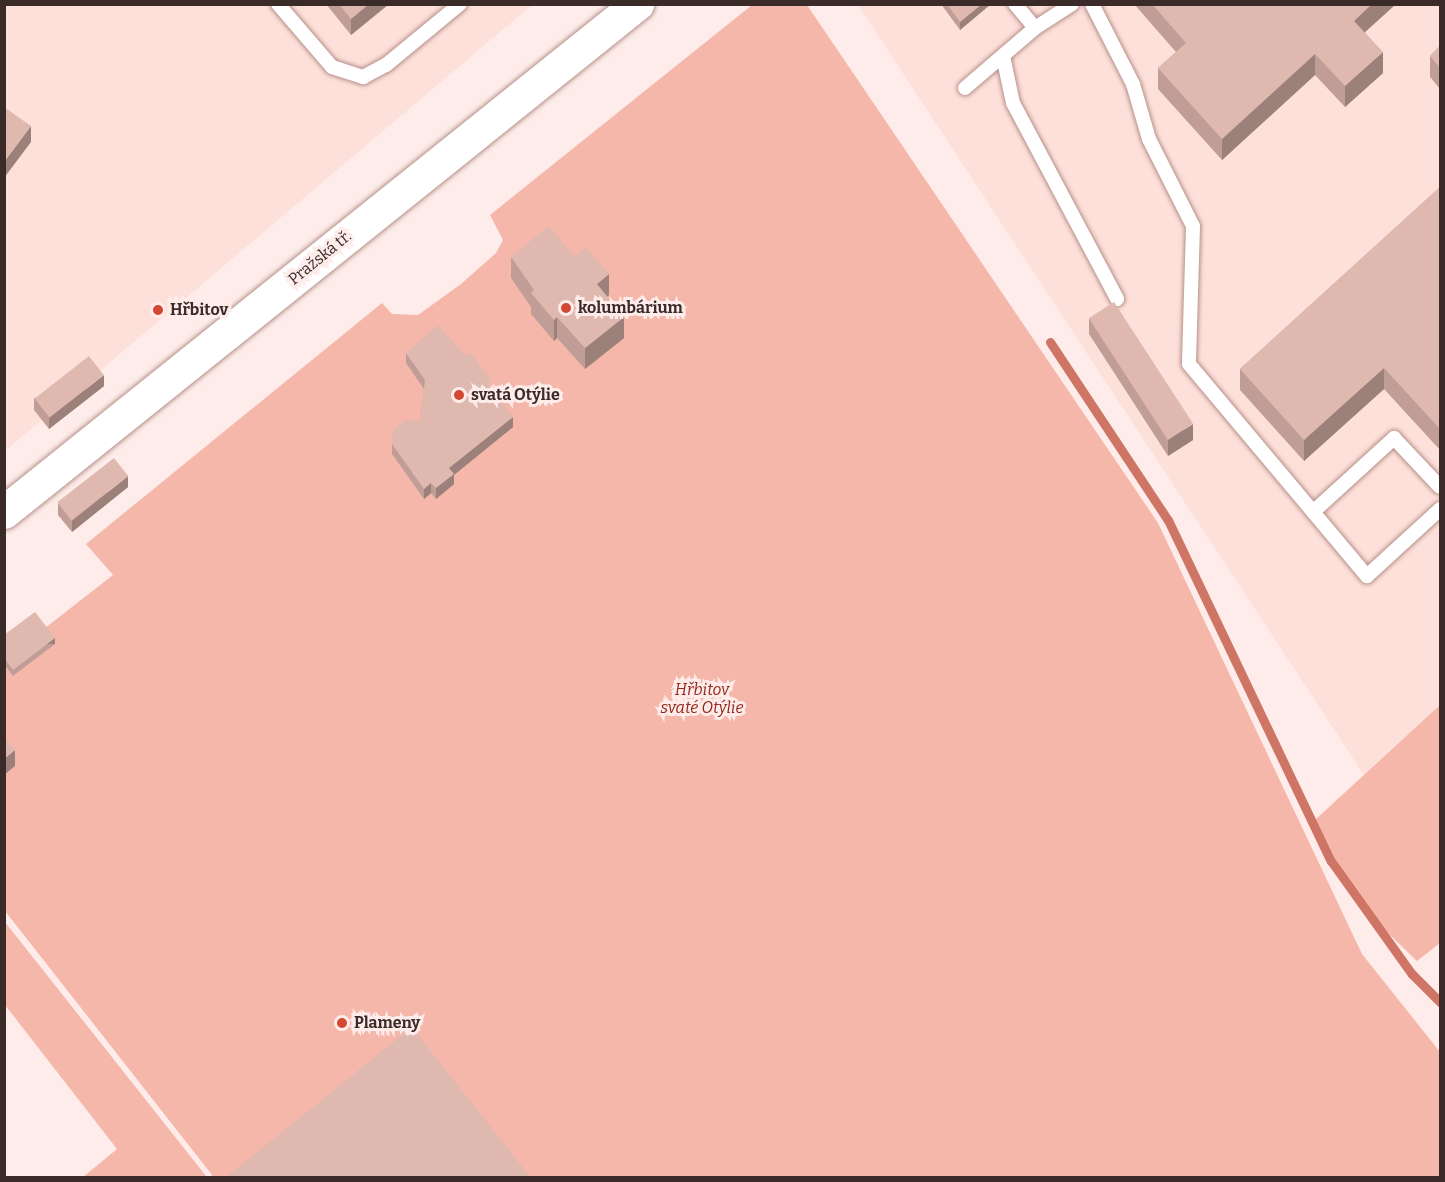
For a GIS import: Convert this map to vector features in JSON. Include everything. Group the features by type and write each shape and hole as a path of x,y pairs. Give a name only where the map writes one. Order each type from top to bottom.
{"main road":[{"name":"Pražská tř.","path":"4,512 637,4"}],"lane":[{"path":"278,4 332,67 363,76 386,65 460,4"},
{"path":"1015,4 1035,28"},
{"path":"965,88 1035,28 1072,4"},
{"path":"1092,4 1133,84 1149,139 1193,226 1189,364 1367,576 1440,509"},
{"path":"1003,56 1012,103 1117,299"},
{"path":"1313,512 1394,438 1440,487"}],"shaded area":[{"path":"5,5 532,5 5,451"},
{"path":"858,5 1440,5 1440,705 1364,775"}],"green space":[{"name":"Hřbitov svaté Otýlie","path":"752,5 807,5 1158,523 1362,954 1440,1052 1440,1177 210,1177 212,1175 5,911 4,660 113,575 86,544 382,303 392,314 418,315 461,284 496,253 503,240 490,215"},
{"path":"1440,705 1440,943 1417,961 1358,904 1323,845 1315,820"},
{"path":"5,922 206,1176 83,1177 117,1149 5,1005"}],"building":[{"path":"339,4 369,4 351,19"},
{"path":"947,4 982,4 960,22"},
{"path":"1152,4 1372,4 1354,21 1383,52 1345,86 1315,54 1222,139 1158,68 1186,43"},
{"path":"1440,46 1440,68 1430,56"},
{"path":"4,107 31,126 4,162"},
{"path":"1440,187 1440,429 1384,368 1304,440 1240,369"},
{"name":"kolumbárium","path":"549,226 575,257 586,247 609,274 597,284 624,317 585,348 557,317 554,320 531,293 534,290 511,257"},
{"path":"1114,302 1193,424 1168,440 1089,318"},
{"path":"438,325 466,356 470,353 475,358 492,382 488,384 513,417 449,468 454,474 436,488 431,483 424,489 392,444 393,430 405,420 420,421 425,380 406,353"},
{"path":"89,356 104,375 49,417 35,398"},
{"path":"114,458 128,476 71,520 57,502"},
{"path":"35,612 55,638 13,670 4,658 4,635"},
{"path":"4,737 15,750 4,759"},
{"path":"412,1027 531,1178 225,1178"}],"waterway":[{"path":"1050,342 1168,520 1331,861 1412,974 1440,1002"}],"place":[{"name":"kolumbárium","path":"566,308"},
{"name":"Hřbitov","path":"158,310"},
{"name":"svatá Otýlie","path":"459,395"},
{"name":"Plameny","path":"342,1023"}]}
